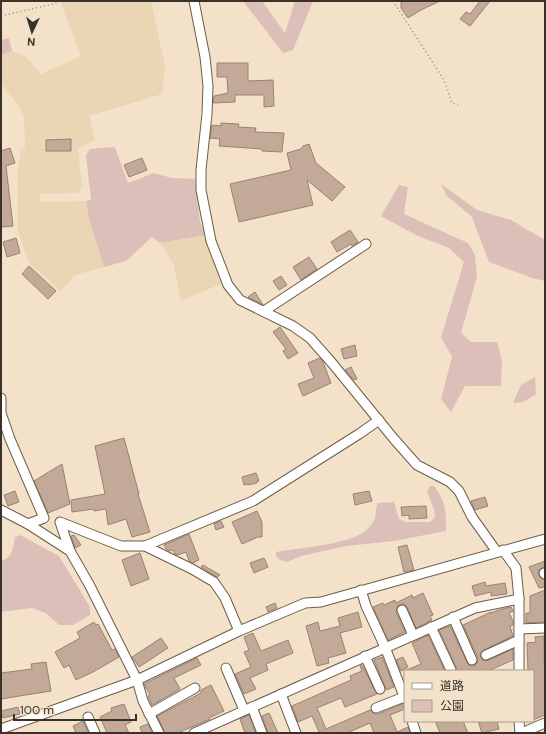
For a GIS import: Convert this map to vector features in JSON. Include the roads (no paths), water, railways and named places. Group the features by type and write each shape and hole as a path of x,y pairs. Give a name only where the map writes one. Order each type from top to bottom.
{"street":[{"path":"194,1 205,57 208,86 207,114 201,170 201,190 211,241 228,285 240,300 293,326 310,338 394,439 418,465 450,482 459,491 472,517 516,568 519,599 519,670"},
{"path":"264,311 366,244"},
{"path":"1,398 2,413 10,439 44,518"},
{"path":"28,524 44,518 60,522 121,546 145,546 253,501 379,420"},
{"path":"1,510 28,524 70,551"},
{"path":"60,522 70,551 90,586 137,680 143,701 159,733"},
{"path":"1,731 4,728 137,680 239,631 305,604 321,602 545,539"},
{"path":"145,546 192,569 214,582 225,598 239,631"},
{"path":"361,590 366,606 404,696"},
{"path":"199,732 453,617 475,608 519,599"},
{"path":"402,610 414,634"},
{"path":"453,617 472,660"},
{"path":"431,627 450,670"},
{"path":"519,629 545,628"},
{"path":"486,655 519,640"},
{"path":"365,656 380,689"},
{"path":"226,668 262,733"},
{"path":"149,714 195,688"},
{"path":"281,694 296,733"},
{"path":"376,708 404,698"},
{"path":"88,717 95,733"},
{"path":"412,722 416,733"},
{"path":"520,722 521,733 545,723"}]}
